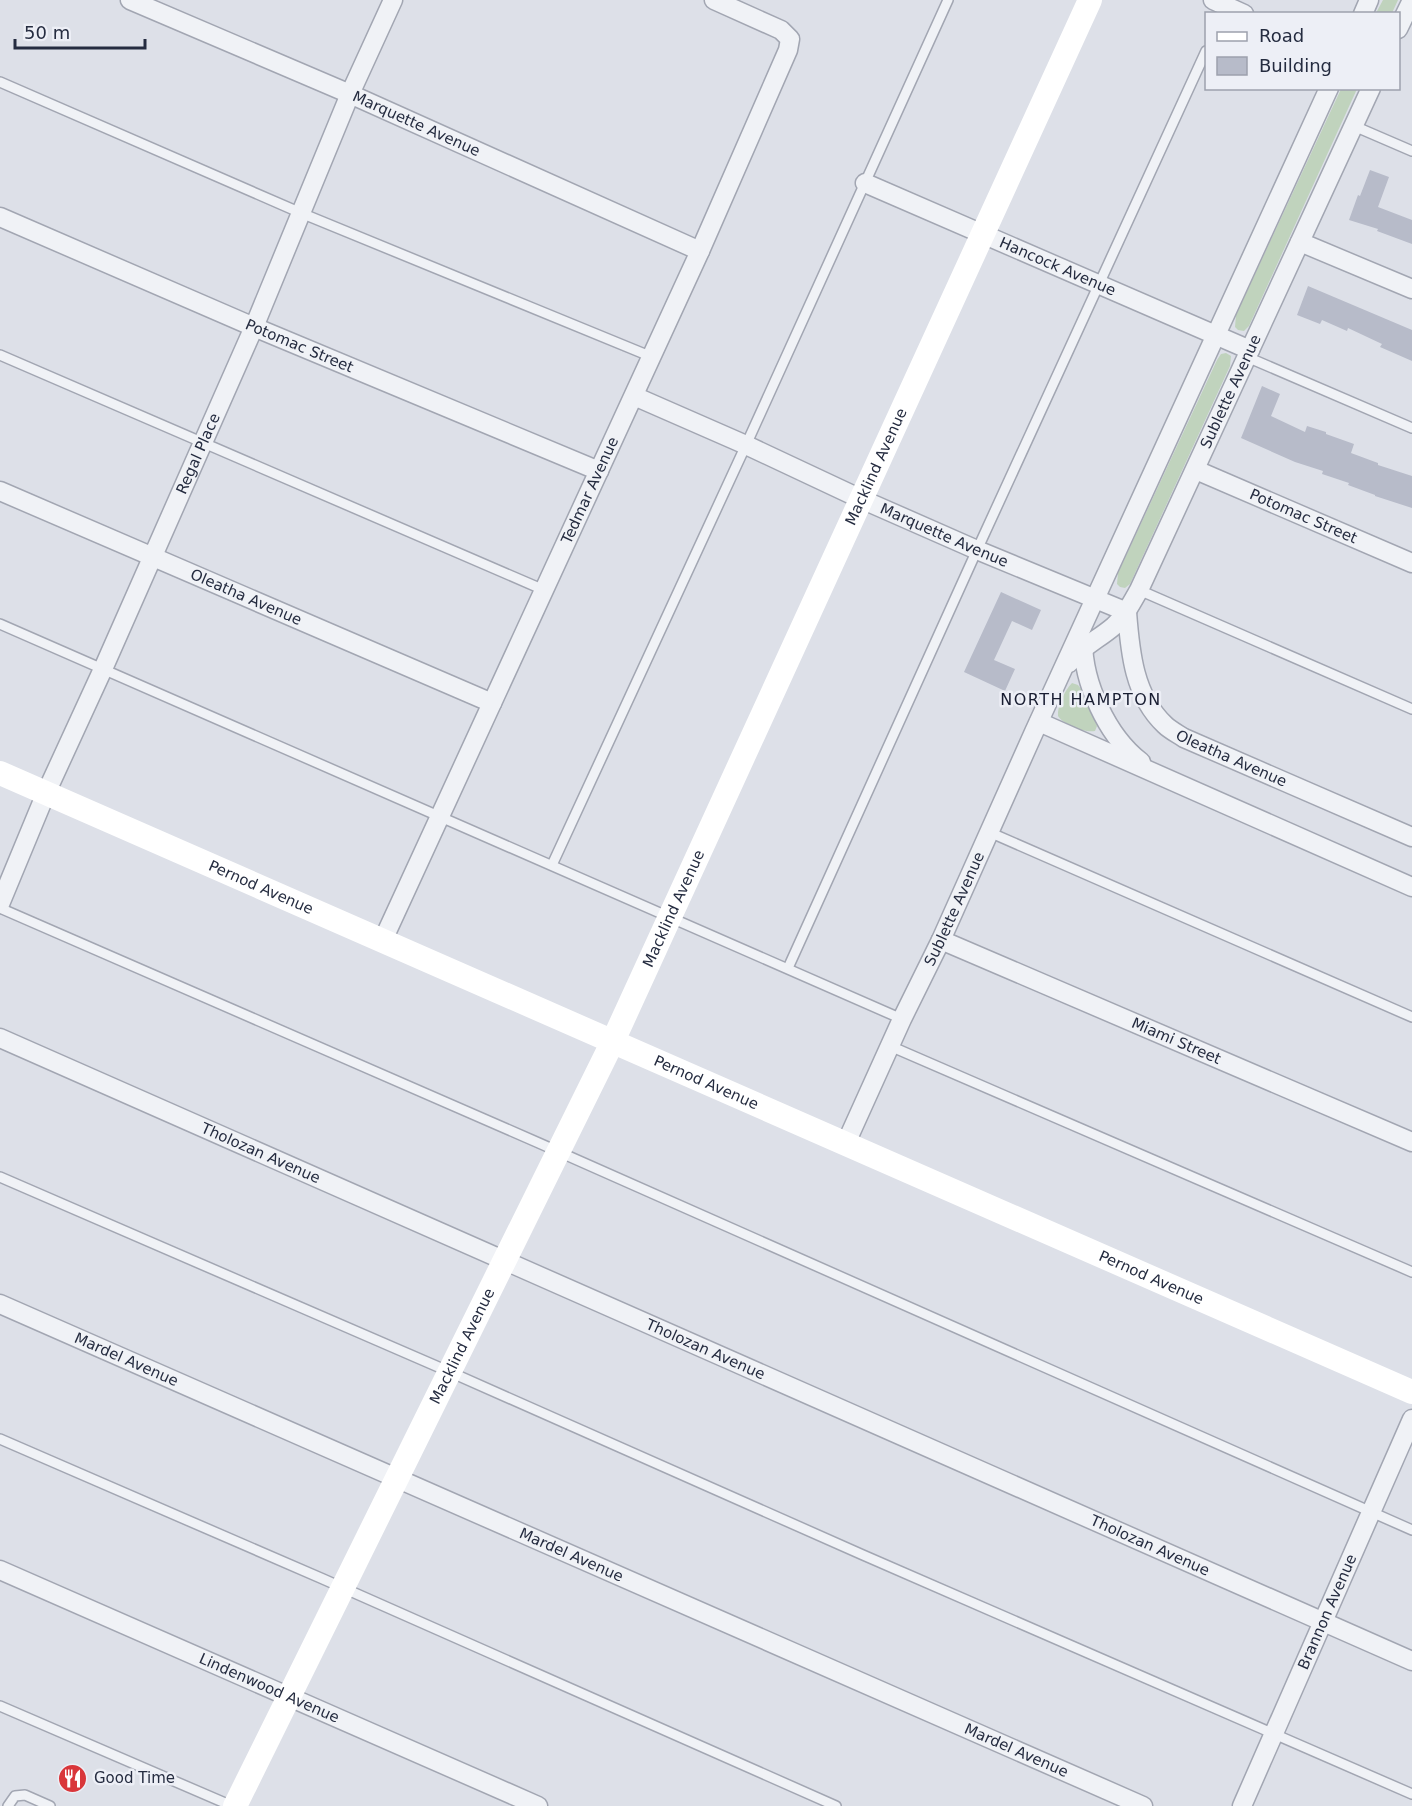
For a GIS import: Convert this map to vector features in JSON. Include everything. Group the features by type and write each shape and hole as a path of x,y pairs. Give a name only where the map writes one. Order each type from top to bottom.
{"street":[{"name":"Marquette Avenue","path":"130,0 350,94 700,251"},
{"name":"Regal Place","path":"0,906 45,793 103,669 254,327 350,94 393,0"},
{"name":"Tedmar Avenue","path":"383,940 652,357 788,50 790,39 781,30 714,0"},
{"name":"Macklind Avenue","path":"233,1806 613,1041 1090,0"},
{"path":"1400,25 1411,5"},
{"name":"Sublette Avenue","path":"846,1143 902,1019 941,940 1094,599 1328,90"},
{"name":"Sublette Avenue","path":"1060,674 1072,658 1114,626 1139,591 1370,90"},
{"name":"Hancock Avenue","path":"866,183 1216,335 1248,354"},
{"name":"Potomac Street","path":"0,217 254,327 599,471"},
{"path":"1300,242 1412,290"},
{"name":"Marquette Avenue","path":"634,396 977,550 1126,612"},
{"name":"Potomac Street","path":"1196,470 1412,563"},
{"name":"Oleatha Avenue","path":"0,491 492,703"},
{"name":"Oleatha Avenue","path":"1126,612 1130,651 1142,693 1166,727 1184,738 1412,837"},
{"path":"1085,619 1083,658 1094,697 1123,745 1164,778"},
{"path":"1038,722 1412,887"},
{"name":"Pernod Avenue","path":"0,773 1412,1392"},
{"name":"Miami Street","path":"941,940 1412,1142"},
{"name":"Tholozan Avenue","path":"0,1038 1412,1661"},
{"name":"Mardel Avenue","path":"0,1304 1143,1806"},
{"name":"Brannon Avenue","path":"1242,1806 1412,1419"},
{"name":"Lindenwood Avenue","path":"0,1570 538,1806"}],"lane":[{"path":"552,865 948,0"},
{"path":"789,968 977,550 1205,53"},
{"path":"0,82 301,213 652,357"},
{"path":"1354,126 1412,151"},
{"path":"1248,354 1412,428"},
{"path":"0,355 544,590"},
{"path":"1139,591 1412,709"},
{"path":"0,624 902,1019"},
{"path":"990,832 1412,1017"},
{"path":"0,906 1412,1530"},
{"path":"890,1046 1412,1272"},
{"path":"0,1177 1412,1794"},
{"path":"0,1439 342,1587 836,1806"},
{"path":"0,1706 233,1806"},
{"path":"8,1806 15,1796 25,1795 50,1806"}],"green space":[{"path":"1383,0 1398,0 1392,12 1377,12"},
{"path":"1341,90 1357,90 1249,326 1244,331 1235,327 1236,315"},
{"path":"1226,353 1231,356 1230,366 1130,584 1125,588 1120,587 1117,584 1118,573 1217,360 1221,354"},
{"path":"1072,683 1081,689 1097,726 1095,731 1075,728 1058,716 1062,698"}],"building":[{"path":"1370,170 1389,177 1378,207 1412,220 1412,244 1377,231 1378,229 1349,220"},
{"path":"1308,286 1412,330 1412,361 1380,347 1382,344 1348,328 1347,331 1322,320 1320,324 1297,315"},
{"path":"1262,386 1280,394 1271,416 1305,432 1307,426 1326,432 1326,434 1354,444 1351,453 1412,476 1412,508 1348,485 1349,483 1322,474 1323,471 1295,462 1241,438"},
{"path":"1001,592 1041,610 1032,630 1012,621 994,660 1015,669 1005,691 964,672"}],"place":[{"name":"Good Time","path":"73,1778"}],"district":[{"name":"NORTH HAMPTON","path":"1081,699"}]}
